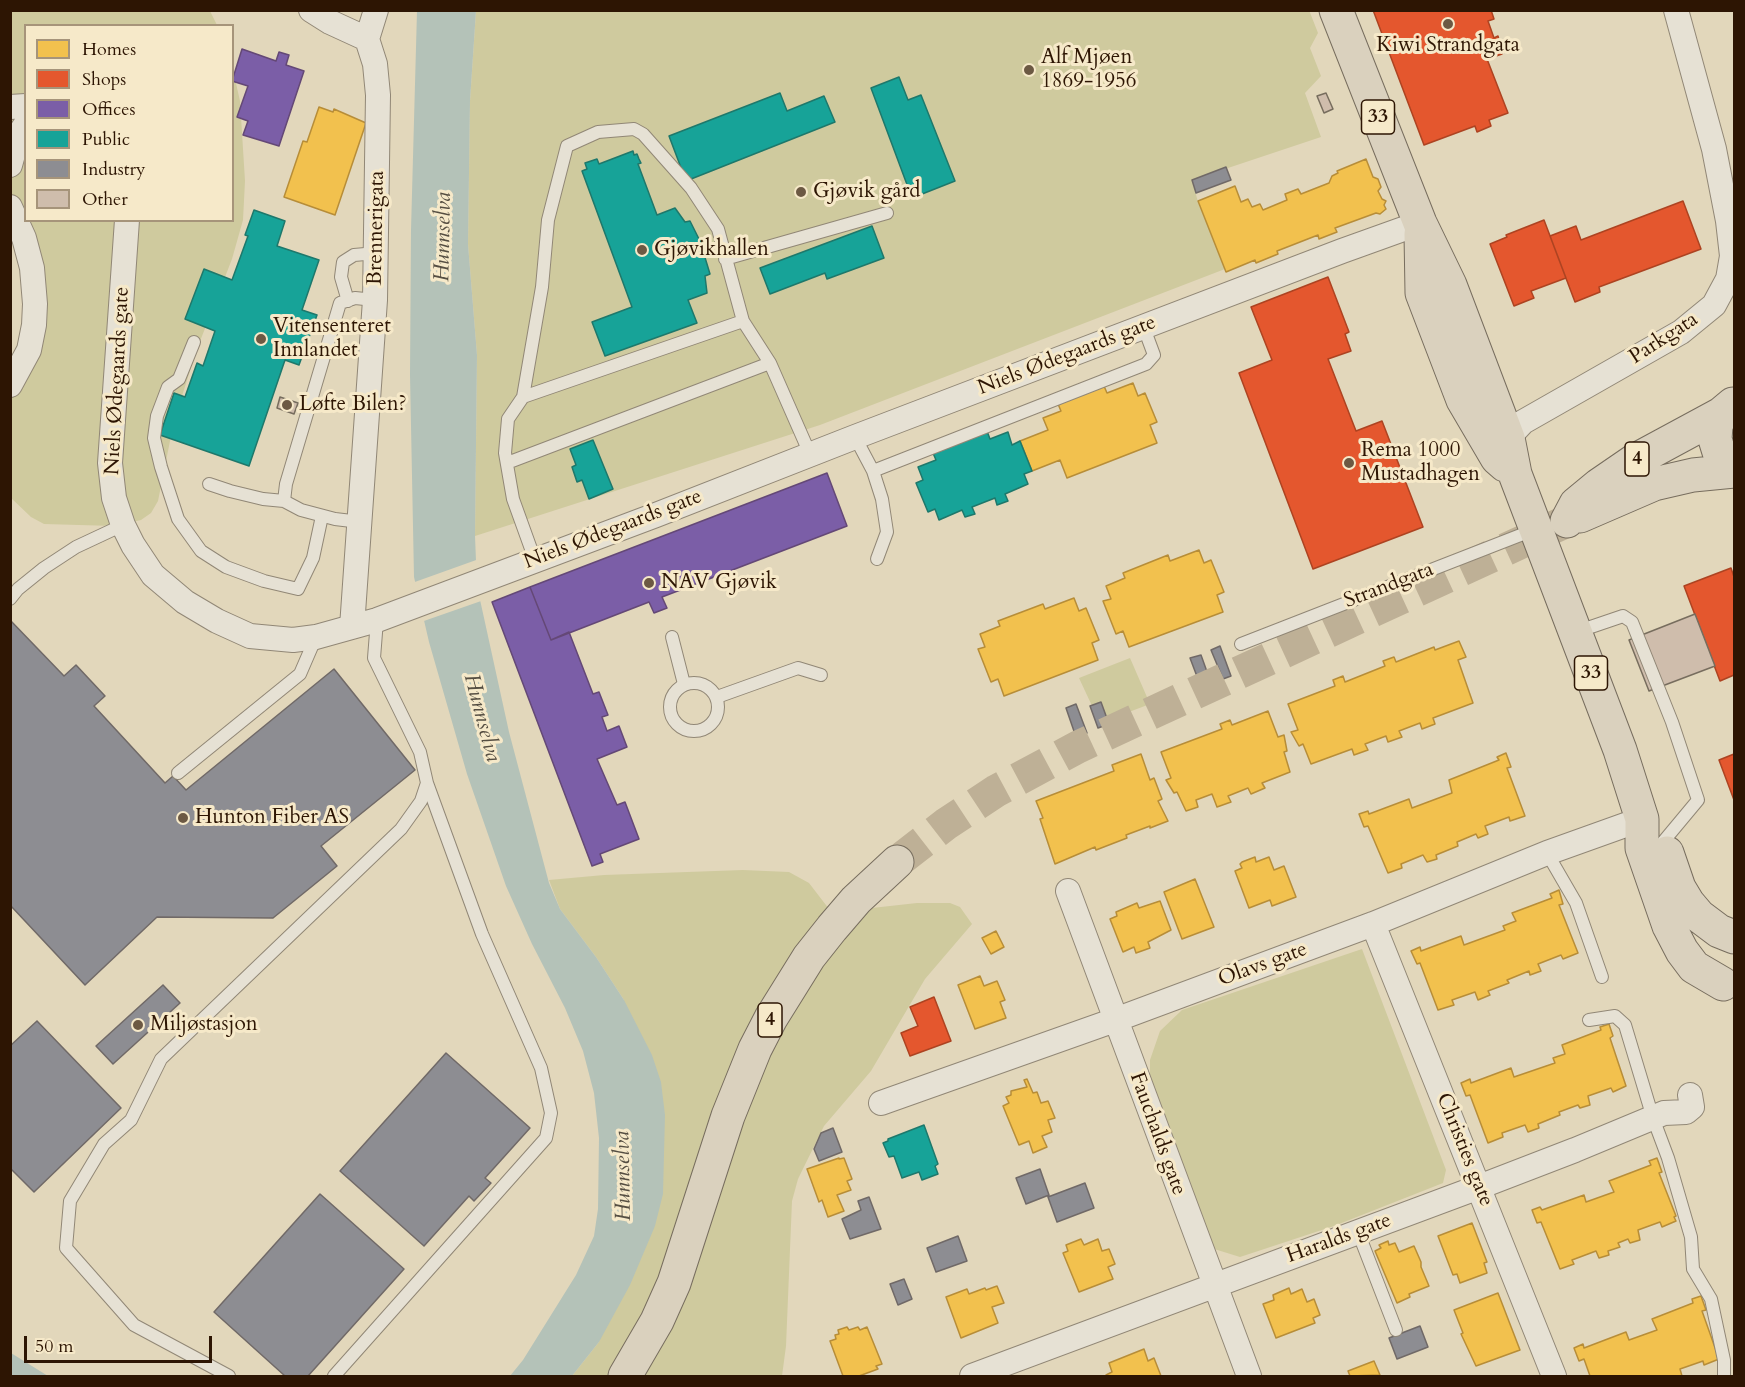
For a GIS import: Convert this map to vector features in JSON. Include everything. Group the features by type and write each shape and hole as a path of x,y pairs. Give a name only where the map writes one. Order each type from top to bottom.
{"main road":[{"name":"33","path":"1336,10 1420,224 1450,285 1509,438 1515,474 1620,750 1653,830 1688,903 1699,916 1719,931 1734,937"},
{"name":"33","path":"1420,224 1422,293 1426,304 1463,400 1497,458 1515,474"},
{"name":"4","path":"1728,408 1716,426 1715,439 1719,452 1734,470"},
{"name":"4","path":"1728,408 1634,461 1599,485 1576,504 1567,521 1654,484 1693,475 1734,470"},
{"name":"33","path":"1653,830 1642,848 1669,926 1682,951 1694,967 1731,999"},
{"name":"4","path":"625,1377 652,1330 674,1283 728,1116 755,1049 771,1018 803,965 832,928 856,900 897,862"},
{"name":"33","path":"1731,999 1722,971 1725,959 1734,946"}],"street":[{"path":"310,10 367,39 376,10"},
{"name":"Parkgata","path":"1509,438 1523,423 1681,332 1714,305 1728,279 1732,256 1728,220 1714,149 1676,10"},
{"name":"Brennerigata","path":"352,627 377,253 378,95 375,64 367,39"},
{"path":"10,165 18,136 24,127"},
{"path":"10,207 24,238 32,268 34,325 29,350 10,384"},
{"name":"Niels Ødegaards gate","path":"127,222 110,463 114,498 123,525 153,575 184,602 250,636 293,640 316,638 376,620 656,515 1372,239 1420,224"},
{"name":"Olavs gate","path":"881,1103 1115,1020 1373,924 1547,853 1653,830"},
{"name":"Fauchalds gate","path":"1068,891 1249,1377"},
{"name":"Christies gate","path":"1373,924 1554,1377"},
{"name":"Haralds gate","path":"972,1377 1479,1187 1664,1113 1686,1112 1692,1107 1690,1095"}],"lane":[{"path":"535,560 513,500 505,453 508,419 523,397 542,287 548,220 567,146 598,132 634,129 643,134 691,188 718,229 743,321 770,363 810,454"},
{"path":"725,259 887,213"},
{"path":"348,301 340,277 343,262 354,255 377,253"},
{"path":"284,501 286,484 340,303 355,298 375,300"},
{"path":"523,397 743,321"},
{"path":"873,471 1146,364 1154,355 1144,328"},
{"path":"194,342 179,379 168,387 157,416 154,438 178,519 201,551 226,567 264,581 298,589 313,558 322,516"},
{"path":"507,464 770,363"},
{"path":"855,437 873,471 882,499 887,532 877,559"},
{"path":"209,484 263,499 284,501 301,510 322,516 360,522"},
{"path":"10,599 18,589 44,568 76,547 123,525"},
{"name":"Strandgata","path":"1241,644 1537,529"},
{"path":"1575,632 1623,616 1632,622 1672,722 1698,800 1653,830"},
{"path":"334,1377 546,1138 551,1113 541,1068 482,934 427,783 420,752 374,658 376,620"},
{"path":"672,637 684,684"},
{"path":"178,773 300,674 316,638"},
{"path":"717,697 798,668 821,675"},
{"path":"684,684 704,684 717,697 719,707 713,723 693,732 677,725 669,709 671,697 684,684"},
{"path":"229,1377 134,1324 126,1316 66,1248 70,1201 104,1144 131,1120 161,1059 401,829 421,801 427,783"},
{"path":"1547,853 1576,903 1602,977"},
{"path":"1589,1020 1615,1016 1625,1025 1691,1237 1693,1269 1711,1299 1724,1360 1724,1377"},
{"path":"1358,1232 1396,1330"}],"shaded area":[{"name":"Gjøvik gård","path":"1309,10 1318,33 1310,48 1321,76 1305,93 1321,137 1192,180 1198,202 1225,269 820,425 475,536 477,355 468,244 470,101 476,11"},
{"path":"11,11 210,11 216,24 24,24 24,222 234,222 234,74 240,101 245,181 243,220 232,259 197,349 174,421 158,501 151,513 141,520 114,526 44,524 31,517 10,497 11,374 24,338 24,265 11,227"},
{"path":"1130,658 1150,704 1100,723 1079,678"},
{"path":"743,870 789,872 809,883 829,909 950,903 960,907 972,924 925,979 871,1071 824,1126 798,1179 792,1201 786,1346 782,1376 572,1376 599,1342 624,1000 596,957 560,909 549,880 604,875"},
{"path":"1362,949 1446,1170 1443,1183 1334,1226 1240,1257 1211,1248 1150,1087 1150,1060 1160,1031 1182,1010"}],"water":[{"name":"Hunnselva","path":"417,11 476,11 470,101 468,244 477,355 475,536 477,586 509,732 549,883 560,909 596,957 624,1000 652,1055 661,1082 665,1115 663,1194 655,1226 630,1285 599,1342 572,1376 510,1376 523,1360 576,1275 594,1236 598,1209 599,1138 594,1093 583,1051 565,1008 532,944 506,886 467,774 429,642 414,577 410,375"},
{"path":"11,1353 48,1376 11,1376"}],"pier":[{"path":"479,559 480,585 484,600 421,622 412,583"}],"building: Homes":[{"path":"319,107 333,112 334,109 366,123 335,215 284,197 303,141 307,142"},
{"path":"1366,159 1373,177 1378,179 1381,187 1378,191 1382,199 1386,201 1384,205 1386,209 1380,214 1376,213 1335,228 1337,232 1319,239 1318,235 1277,251 1278,254 1256,263 1255,260 1226,272 1198,201 1235,186 1241,202 1248,199 1252,207 1260,204 1263,210 1287,200 1285,194 1298,189 1301,194 1329,183 1332,176 1338,173 1337,171"},
{"path":"1133,383 1138,396 1145,393 1157,422 1150,425 1157,443 1067,478 1060,460 1032,471 1020,441 1048,430 1043,418 1061,411 1058,404 1104,386 1107,393"},
{"path":"1199,550 1204,563 1211,560 1224,592 1217,595 1223,612 1129,647 1123,631 1116,634 1103,601 1111,599 1106,586 1125,578 1123,573 1168,555 1170,561"},
{"path":"1074,598 1079,611 1086,608 1099,640 1092,643 1098,660 1004,696 998,679 991,682 978,649 985,647 980,634 1000,626 998,621 1043,604 1045,609"},
{"path":"1459,641 1466,657 1458,660 1473,703 1433,718 1435,724 1422,729 1420,723 1399,731 1402,737 1388,742 1386,736 1365,744 1368,750 1354,755 1352,749 1311,764 1303,744 1299,746 1291,732 1298,730 1288,704 1335,686 1333,680 1343,676 1345,682 1385,666 1383,661 1394,657 1396,662 1434,647 1435,650"},
{"path":"1268,711 1278,737 1284,735 1287,751 1284,752 1290,772 1262,783 1265,788 1251,794 1248,788 1228,796 1231,802 1217,807 1212,794 1196,800 1198,807 1186,811 1177,792 1174,793 1166,780 1171,778 1161,752 1222,729 1220,724 1230,720 1232,725"},
{"path":"1506,753 1511,767 1507,768 1525,816 1510,821 1509,817 1485,826 1488,834 1478,838 1476,834 1457,842 1458,846 1436,855 1437,859 1427,862 1423,855 1401,864 1402,868 1388,873 1368,826 1364,827 1359,814 1368,811 1369,814 1409,799 1412,808 1452,793 1449,780 1499,760 1497,757"},
{"path":"1141,754 1150,780 1154,778 1162,799 1158,801 1168,821 1126,835 1127,838 1096,850 1095,847 1055,864 1036,801 1114,771 1112,765"},
{"path":"1255,857 1256,862 1269,857 1274,870 1284,866 1296,897 1272,906 1270,900 1249,908 1235,871 1242,868 1240,864 1242,862"},
{"path":"1195,879 1214,927 1182,939 1164,892"},
{"path":"1559,890 1563,904 1559,905 1578,953 1563,959 1561,955 1538,964 1541,971 1530,975 1529,971 1507,980 1509,983 1488,991 1490,995 1478,1000 1475,992 1452,1000 1454,1005 1438,1010 1420,963 1417,964 1411,951 1420,947 1421,951 1461,936 1464,945 1505,930 1503,926 1516,921 1512,913 1552,898 1550,894"},
{"path":"1160,901 1171,930 1148,942 1150,948 1136,953 1134,947 1123,952 1110,919 1117,916 1116,912 1137,903 1139,908"},
{"path":"996,931 1004,947 991,954 982,938"},
{"path":"980,976 984,986 997,981 1005,1000 1000,1002 1006,1018 975,1029 958,985"},
{"path":"1609,1024 1613,1036 1610,1038 1626,1086 1613,1092 1611,1088 1588,1096 1590,1105 1580,1108 1578,1105 1559,1112 1560,1115 1538,1124 1539,1128 1528,1132 1525,1125 1502,1133 1503,1137 1488,1143 1470,1095 1466,1096 1461,1083 1470,1079 1471,1083 1511,1068 1514,1077 1555,1063 1553,1058 1565,1054 1562,1045 1601,1030 1600,1027"},
{"path":"1027,1079 1033,1093 1037,1092 1041,1103 1048,1101 1055,1118 1048,1120 1052,1132 1042,1136 1047,1147 1033,1153 1029,1141 1019,1145 1003,1106 1009,1103 1006,1097 1011,1095 1011,1091 1027,1087 1024,1080"},
{"path":"844,1158 852,1179 847,1181 851,1190 837,1195 844,1211 828,1217 822,1200 819,1202 807,1169"},
{"path":"1657,1158 1662,1172 1659,1173 1676,1221 1662,1227 1660,1222 1638,1230 1640,1240 1630,1243 1628,1239 1618,1243 1620,1247 1608,1251 1609,1255 1599,1258 1596,1251 1572,1260 1574,1264 1560,1269 1541,1222 1537,1223 1532,1210 1540,1207 1542,1210 1584,1195 1586,1202 1614,1192 1609,1181 1651,1165 1649,1161"},
{"path":"1472,1223 1487,1262 1484,1263 1487,1273 1460,1283 1457,1274 1453,1275 1438,1236"},
{"path":"1081,1239 1084,1245 1098,1239 1102,1251 1109,1249 1115,1264 1108,1267 1113,1279 1079,1292 1063,1253 1068,1251 1066,1245"},
{"path":"1388,1241 1389,1245 1395,1243 1399,1252 1414,1246 1429,1286 1409,1294 1410,1297 1397,1303 1375,1251 1381,1248 1379,1245"},
{"path":"997,1286 1004,1303 992,1307 998,1323 961,1338 946,1297 967,1289 969,1294"},
{"path":"1289,1288 1291,1294 1302,1289 1307,1302 1314,1299 1320,1315 1313,1318 1315,1323 1276,1338 1263,1304 1274,1300 1273,1295"},
{"path":"1498,1293 1520,1350 1476,1366 1461,1334 1463,1333 1454,1310"},
{"path":"1701,1296 1706,1310 1702,1311 1719,1359 1704,1365 1703,1361 1680,1369 1682,1376 1590,1376 1584,1359 1579,1361 1574,1348 1583,1344 1584,1348 1626,1332 1629,1340 1657,1330 1652,1319 1693,1303 1692,1299"},
{"path":"847,1327 849,1330 858,1327 860,1330 867,1327 882,1364 876,1366 878,1369 859,1376 843,1376 830,1341 836,1339 835,1335 839,1334 838,1330"},
{"path":"1144,1349 1148,1361 1154,1358 1161,1376 1106,1375 1112,1372 1109,1363"},
{"path":"1374,1361 1380,1375 1350,1376 1348,1371"}],"building: Shops":[{"path":"1373,10 1491,10 1494,19 1488,21 1494,38 1498,36 1502,54 1487,59 1508,113 1489,120 1491,126 1477,132 1475,126 1424,145"},
{"path":"1683,201 1701,249 1599,287 1600,292 1575,302 1550,236 1576,226 1581,240"},
{"path":"1544,220 1566,278 1531,291 1534,298 1514,306 1490,244"},
{"path":"1328,277 1349,332 1345,334 1351,351 1328,359 1356,431 1382,421 1423,527 1313,569 1239,373 1272,360 1251,307"},
{"path":"1731,568 1734,577 1734,675 1720,681 1684,586"},
{"path":"1734,754 1734,800 1719,760"},
{"path":"934,997 951,1041 910,1056 901,1033 918,1026 910,1007"}],"building: Offices":[{"path":"242,49 276,61 279,52 289,55 286,65 304,71 279,146 243,135 248,121 237,117 248,86 234,82"},
{"path":"827,473 847,526 662,597 667,608 654,613 649,602 551,640 530,587"},
{"path":"530,587 551,640 569,632 593,694 599,692 608,715 602,717 607,731 619,726 627,747 597,759 617,805 625,802 639,839 600,854 603,862 592,866 492,602"}],"building: Public":[{"path":"899,77 908,100 921,95 955,181 912,198 871,88"},
{"path":"780,93 787,111 824,96 835,122 686,181 669,136"},
{"path":"633,151 641,163 638,164 657,215 675,208 685,222 690,221 700,241 710,274 705,276 707,293 688,300 697,323 605,356 592,322 632,307 582,171 587,169 585,163 597,159 599,164"},
{"name":"Vitensenteret Innlandet","path":"254,210 285,221 277,246 319,260 302,310 317,315 299,365 285,360 249,466 160,435 174,393 185,397 197,363 203,366 215,331 185,319 204,269 232,280 248,236 245,235"},
{"path":"872,226 884,258 827,279 825,273 770,294 760,268"},
{"path":"987,431 990,439 1008,432 1012,445 1020,441 1032,471 1024,474 1028,484 1005,494 1008,501 997,505 995,498 972,507 975,514 965,517 962,510 939,520 935,509 928,512 916,483 923,480 918,467 936,460 933,453"},
{"path":"593,440 613,489 589,499 582,480 577,482 572,467 576,465 570,449"},
{"path":"924,1125 938,1164 935,1166 938,1174 922,1180 919,1172 902,1178 894,1156 889,1157 883,1143"}],"building: Industry":[{"path":"1226,167 1231,180 1196,193 1192,180"},
{"name":"Hunton Fiber AS","path":"10,620 64,676 76,665 105,696 94,706 165,783 173,776 186,790 334,669 415,770 321,846 337,866 273,918 157,917 85,985 10,905"},
{"path":"1220,646 1231,676 1223,679 1211,650"},
{"path":"1201,655 1211,683 1201,687 1190,658"},
{"path":"1101,702 1109,724 1098,728 1090,706"},
{"path":"1076,704 1087,733 1076,737 1066,708"},
{"name":"Miljøstasjon","path":"163,985 180,1003 113,1064 96,1046"},
{"path":"37,1021 121,1108 34,1192 10,1168 10,1046"},
{"path":"446,1053 530,1128 485,1178 491,1183 474,1201 469,1196 424,1246 340,1171"},
{"path":"833,1128 842,1152 819,1161 814,1149 821,1133"},
{"path":"1040,1169 1049,1195 1026,1204 1016,1178"},
{"path":"1085,1183 1094,1208 1057,1222 1048,1197"},
{"path":"320,1194 404,1269 308,1376 285,1376 214,1312"},
{"path":"869,1197 881,1229 850,1239 842,1219 861,1210 858,1201"},
{"path":"958,1236 967,1261 936,1272 927,1248"},
{"path":"904,1279 912,1299 898,1305 890,1284"},
{"path":"1420,1326 1428,1347 1397,1359 1389,1338"}],"building: Other":[{"path":"1326,93 1333,109 1324,113 1317,96"},
{"name":"Løfte Bilen?","path":"280,397 298,403 294,414 277,408"},
{"path":"1695,614 1715,666 1649,691 1629,640"}],"tunnel":[{"path":"897,862 946,824 996,791 1078,747 1565,522"}],"place":[{"name":"Kiwi Strandgata","path":"1448,24"},
{"name":"Alf Mjøen 1869-1956","path":"1029,70"},
{"name":"Gjøvik gård","path":"801,192"},
{"name":"Gjøvikhallen","path":"642,250"},
{"name":"Vitensenteret Innlandet","path":"261,339"},
{"name":"Løfte Bilen?","path":"287,405"},
{"name":"Rema 1000 Mustadhagen","path":"1349,463"},
{"name":"NAV Gjøvik","path":"649,583"},
{"name":"Hunton Fiber AS","path":"183,818"},
{"name":"Miljøstasjon","path":"138,1025"}]}
